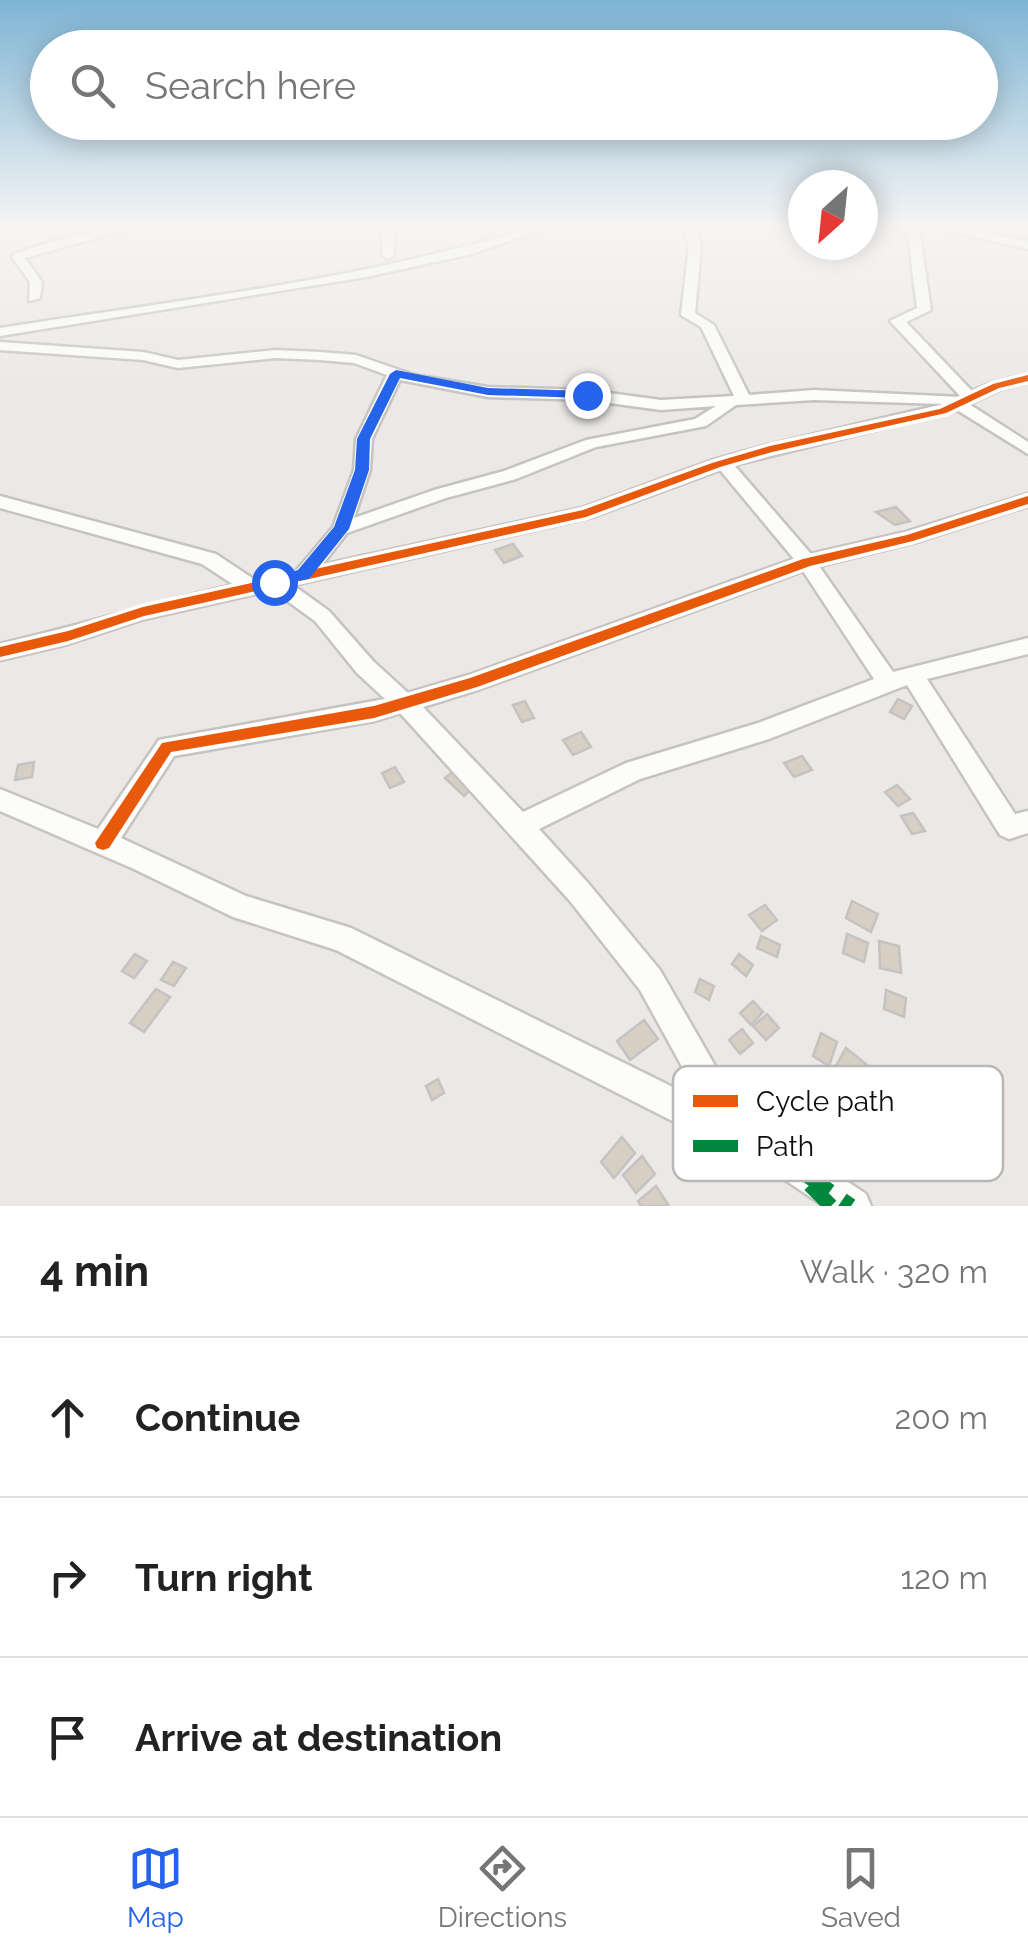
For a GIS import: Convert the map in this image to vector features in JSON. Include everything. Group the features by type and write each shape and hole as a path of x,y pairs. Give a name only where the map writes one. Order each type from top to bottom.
{"street":[{"path":"34,298 36,284"},
{"path":"0,332 301,284"},
{"path":"692,284 688,315 707,325 740,399"},
{"path":"920,284 924,310 896,322 965,402 1028,449"},
{"path":"0,346 143,356 178,364 276,354 320,356 369,362 396,374 488,392 587,395 661,405 814,395 965,402"},
{"path":"303,575 341,529 362,470 364,439 396,374"},
{"path":"0,652 143,612 586,513 724,463 770,449 896,424 1028,378"},
{"path":"341,529 440,494 510,475 592,443 700,423 740,399"},
{"path":"724,463 808,562 887,681"},
{"path":"104,843 167,747 374,712 472,683 808,562 909,538 1028,500"},
{"path":"0,502 210,558 322,616 579,892 650,980 699,1066"},
{"path":"519,826 634,770 762,732 887,681 1028,646"},
{"path":"912,674 1008,827 1028,822"},
{"path":"0,800 244,908 341,938 673,1104"},
{"path":"816,1181 854,1206"}],"building":[{"path":"896,507 910,521 895,525 876,512"},
{"path":"513,544 522,556 504,563 495,550"},
{"path":"898,699 912,706 904,719 890,712"},
{"path":"525,701 534,718 522,722 513,705"},
{"path":"581,732 591,747 573,755 563,740"},
{"path":"802,756 812,770 794,777 784,763"},
{"path":"34,762 32,777 15,780 18,765"},
{"path":"395,767 404,782 390,788 382,773"},
{"path":"454,771 472,788 464,796 445,778"},
{"path":"897,785 910,799 898,806 885,792"},
{"path":"913,813 925,831 912,834 901,816"},
{"path":"852,901 878,914 871,932 846,918"},
{"path":"765,905 777,920 762,931 749,915"},
{"path":"847,934 868,943 864,962 843,953"},
{"path":"761,936 780,945 777,957 757,948"},
{"path":"879,941 899,946 901,973 880,968"},
{"path":"135,954 147,961 134,978 122,971"},
{"path":"739,954 753,965 746,976 732,964"},
{"path":"173,962 186,968 174,986 161,980"},
{"path":"700,979 714,986 709,1000 695,992"},
{"path":"156,989 170,997 144,1032 130,1023"},
{"path":"886,990 906,998 904,1017 884,1009"},
{"path":"753,1001 763,1012 751,1025 740,1013"},
{"path":"767,1014 779,1028 766,1040 753,1026"},
{"path":"644,1020 658,1039 630,1060 617,1041"},
{"path":"742,1029 753,1043 740,1054 729,1040"},
{"path":"821,1033 837,1042 829,1066 813,1056"},
{"path":"846,1048 868,1066 836,1066"},
{"path":"438,1079 444,1093 432,1100 426,1086"},
{"path":"622,1137 635,1153 614,1178 601,1162"},
{"path":"642,1156 655,1174 636,1193 623,1175"},
{"path":"656,1186 669,1206 641,1206 638,1201"}],"marked path":[{"path":"806,1181 831,1206"},
{"path":"815,1181 851,1206"}],"cycle path":[{"path":"0,652 143,612 586,513 716,465 770,449 943,411 996,386 1028,378"},
{"path":"103,843 167,747 374,712 472,683 807,562 909,538 1028,500"}],"route":[{"path":"274,582 303,575 341,529 362,470 364,439 396,374 488,392 587,395"}]}
